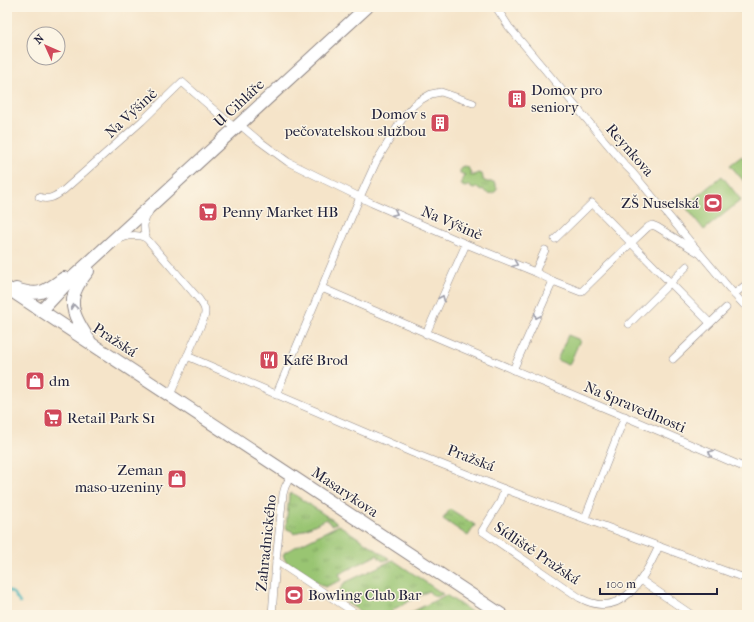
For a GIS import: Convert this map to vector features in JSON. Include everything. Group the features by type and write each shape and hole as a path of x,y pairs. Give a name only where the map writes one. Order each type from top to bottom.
{"main road":[{"name":"U Cihláře","path":"105,247 367,7"},
{"path":"7,287 29,293 43,292 54,286 105,247"},
{"path":"42,310 105,247"},
{"path":"90,342 74,313 73,297 78,286 105,247"},
{"name":"Pražská","path":"7,287 170,395"},
{"name":"Masarykova","path":"170,395 502,615"}],"street":[{"name":"Reynkova","path":"496,7 509,27 747,308"},
{"name":"Na Výšině","path":"39,197 47,199 58,195 142,121 182,82 237,126 288,162 360,197 466,244 581,292 631,243"},
{"path":"276,395 376,162 404,116 414,105 431,94 441,92 473,103"},
{"path":"160,197 144,220 146,238 202,303 206,310 170,395"},
{"path":"555,239 592,203 710,323"},
{"path":"631,243 652,225 699,253"},
{"path":"105,247 112,242 128,236 137,235 146,238"},
{"path":"426,334 466,244"},
{"path":"535,272 545,250"},
{"path":"629,324 687,266"},
{"path":"513,370 553,281"},
{"path":"734,294 747,284"},
{"name":"Na Spravedlnosti","path":"322,288 426,334 625,416 741,466 747,467"},
{"path":"673,359 726,308"},
{"name":"Pražská","path":"187,356 413,453 505,489 747,579"},
{"path":"585,518 625,416"},
{"name":"Zahradnického","path":"272,615 283,494 291,475"},
{"name":"Sídliště Pražská","path":"505,489 500,502 482,531 580,598 592,604 599,605 614,603 627,595 641,580 651,564 659,546"},
{"path":"276,561 358,615"},
{"path":"641,580 692,615"}],"green space":[{"name":"ZŠ Nuselská","path":"742,156 747,163 747,185 730,165"},
{"path":"462,167 468,167 472,176 478,173 482,174 483,180 487,182 494,182 497,188 496,191 489,193 477,187 474,189 471,188 470,185 467,187 462,186 461,182 465,175 460,173 460,171"},
{"name":"ZŠ Nuselská","path":"722,176 741,200 704,230 685,206"},
{"path":"568,335 580,340 569,365 557,360"},
{"path":"292,493 337,523 332,525 327,519 294,534 286,527 289,495"},
{"path":"450,509 475,525 468,536 443,519"},
{"path":"339,525 390,559 383,561 377,555 339,574 342,580 325,587 310,578 299,568 290,565 285,560 283,555 285,552"},
{"path":"393,560 443,594 435,597 429,591 392,610 394,615 366,615 341,599 340,591 344,583"},
{"path":"446,595 476,615 406,615"}],"waterway":[{"path":"727,7 747,12"},
{"path":"7,590 13,593 20,603"}],"place":[{"name":"Domov pro seniory","path":"517,99"},
{"name":"Domov s pečovatelskou službou","path":"440,123"},
{"name":"ZŠ Nuselská","path":"713,203"},
{"name":"Penny Market HB","path":"208,212"},
{"name":"Kafé Brod","path":"269,360"},
{"name":"dm","path":"35,381"},
{"name":"Retail Park S1","path":"53,418"},
{"name":"Zeman maso-uzeniny","path":"177,479"},
{"name":"Bowling Club Bar","path":"294,595"}]}
